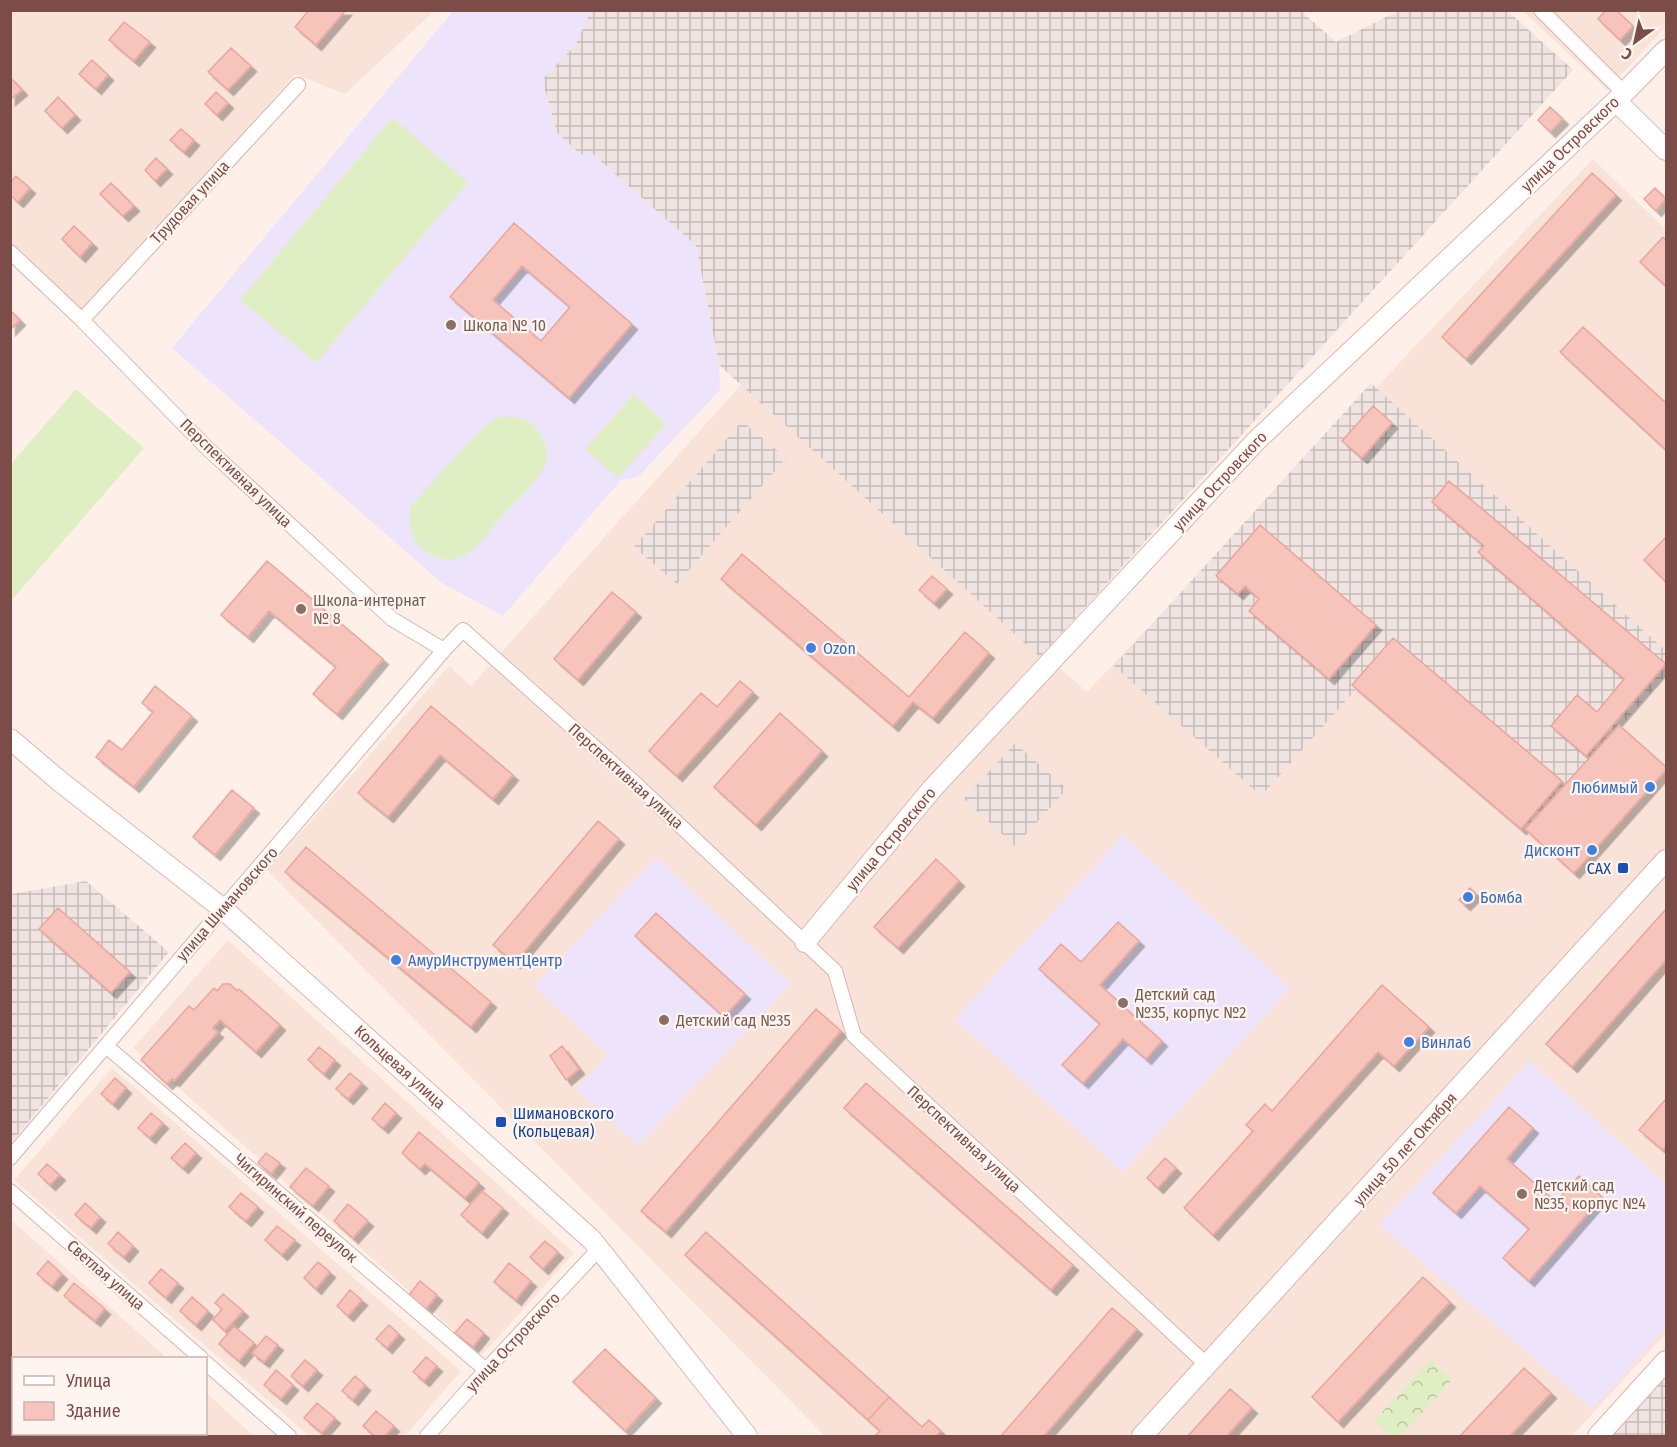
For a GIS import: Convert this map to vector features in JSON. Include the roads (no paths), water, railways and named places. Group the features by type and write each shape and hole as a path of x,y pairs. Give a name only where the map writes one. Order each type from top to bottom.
{"street":[{"path":"1541,10 1666,150"},
{"name":"улица Островского","path":"805,942 932,789 1256,441 1620,97 1666,50"},
{"name":"Трудовая улица","path":"82,320 298,85"},
{"name":"Перспективная улица","path":"10,252 82,320 207,447 392,619 444,650 463,630 638,786 835,971 854,1036 1208,1365"},
{"name":"улица Шимановского","path":"10,1158 444,650"},
{"name":"Кольцевая улица","path":"10,739 62,783 223,909 592,1240 747,1437"},
{"name":"улица 50 лет Октября","path":"1142,1437 1666,860"},
{"name":"Чигиринский переулок","path":"106,1046 486,1370"},
{"name":"Светлая улица","path":"10,1191 199,1357"},
{"name":"улица Островского","path":"427,1437 599,1249"},
{"path":"1598,1437 1666,1361"},
{"path":"207,1364 289,1437"}],"place":[{"name":"Школа № 10","path":"451,325"},
{"name":"Школа-интернат № 8","path":"301,609"},
{"name":"Ozon","path":"811,648"},
{"name":"Любимый","path":"1650,787"},
{"name":"Дисконт","path":"1592,850"},
{"name":"САХ","path":"1623,868"},
{"name":"Бомба","path":"1468,897"},
{"name":"АмурИнструментЦентр","path":"396,960"},
{"name":"Детский сад №35, корпус №2","path":"1123,1003"},
{"name":"Детский сад №35","path":"664,1020"},
{"name":"Винлаб","path":"1409,1042"},
{"name":"Шимановского (Кольцевая)","path":"501,1122"},
{"name":"Детский сад №35, корпус №4","path":"1522,1194"}]}
